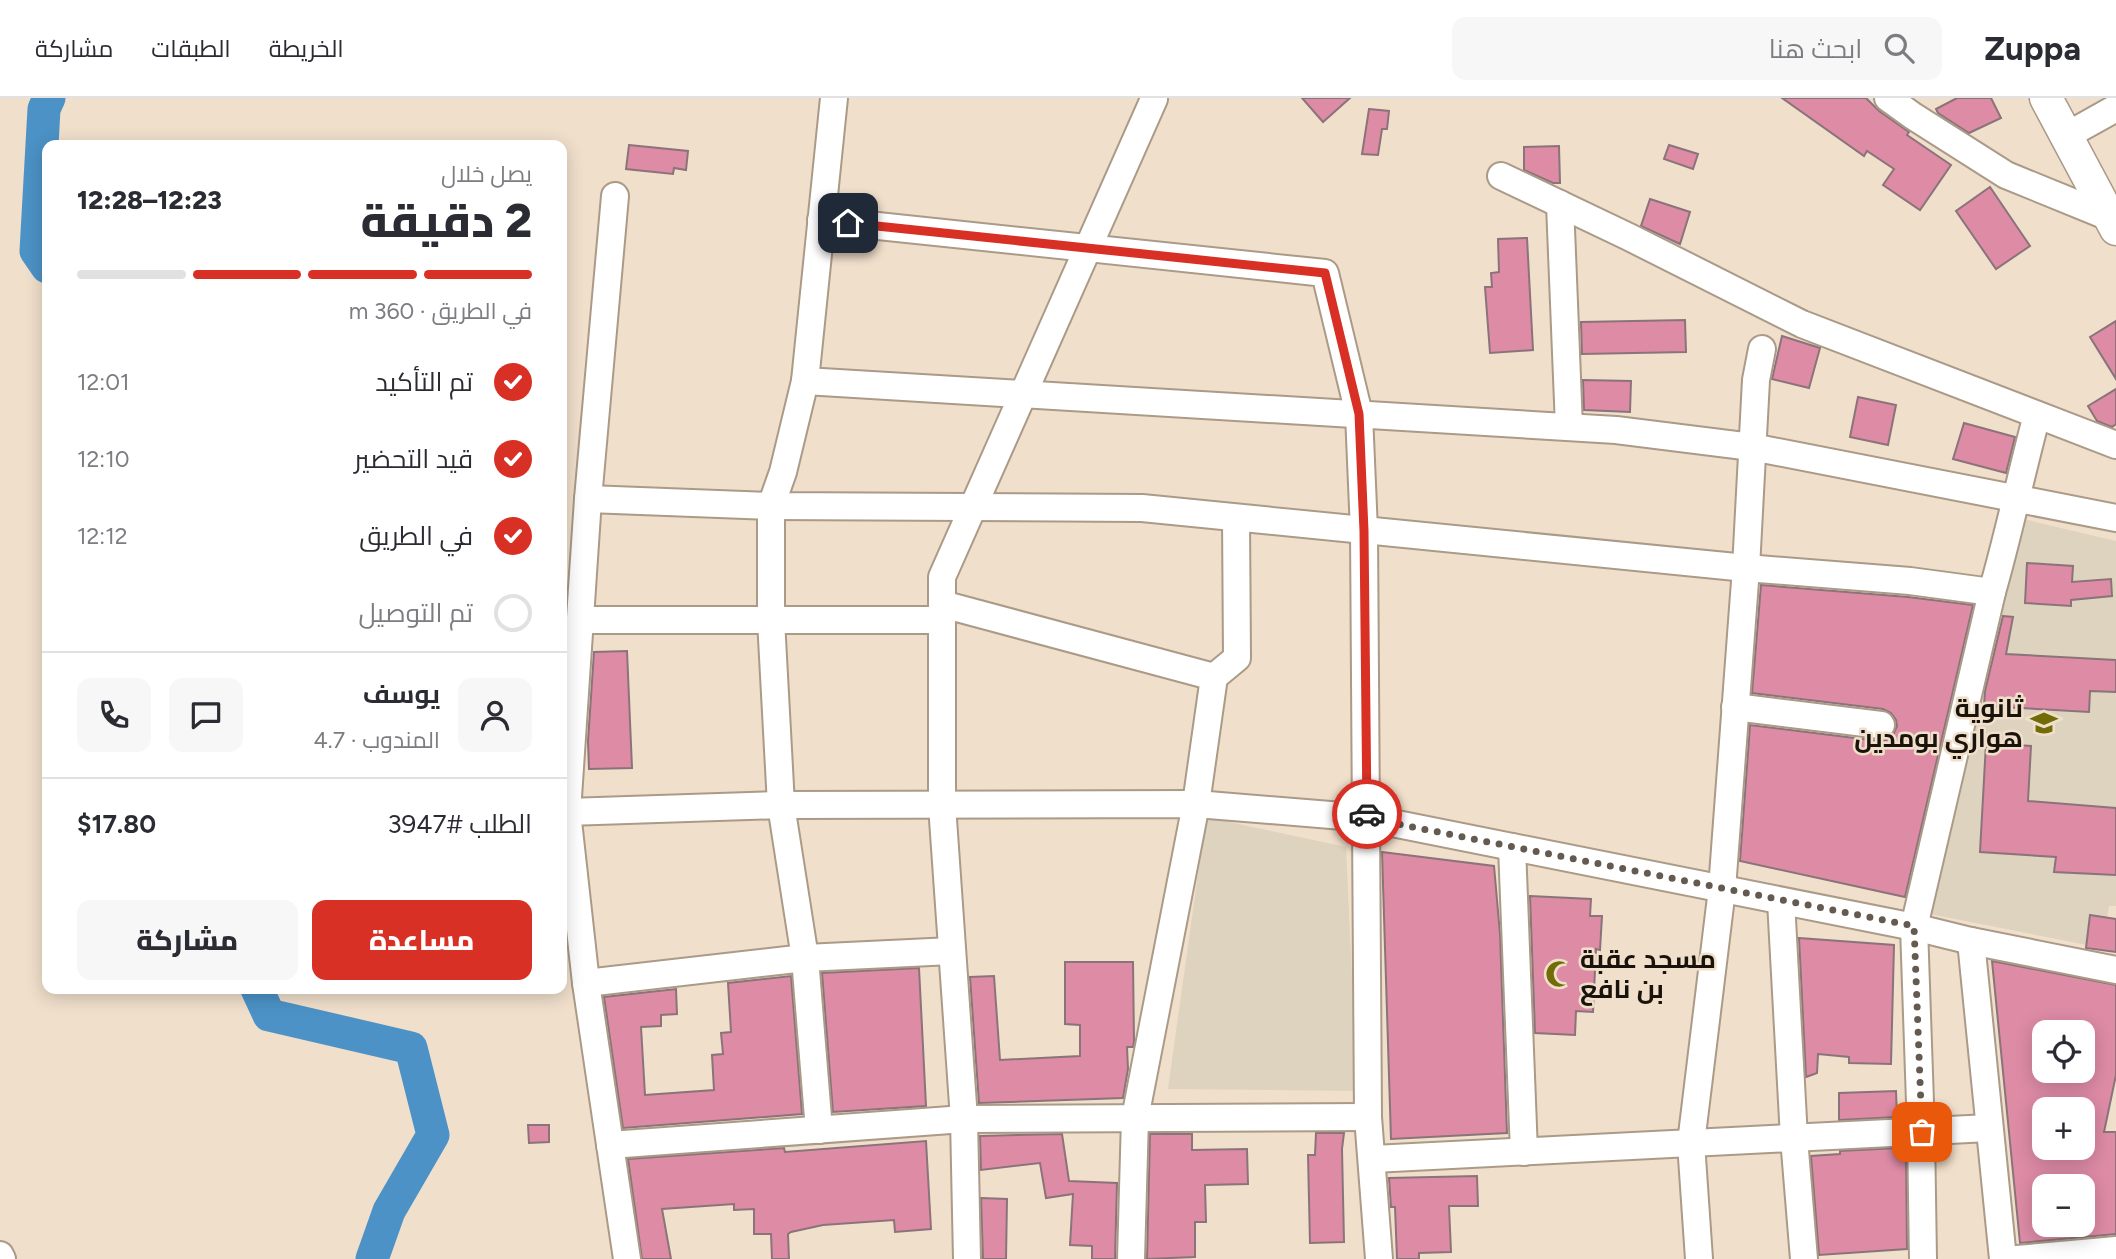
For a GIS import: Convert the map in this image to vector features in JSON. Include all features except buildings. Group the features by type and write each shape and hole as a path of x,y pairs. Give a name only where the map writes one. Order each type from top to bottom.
{"main road":[{"path":"2046,98 2112,223"}],"street":[{"path":"819,1130 805,958 781,805 771,620 771,506 783,472 805,381 834,98"},
{"path":"1888,98 2006,174 2112,223"},
{"path":"967,1259 964,1119 942,805 943,577 1154,99"},
{"path":"2066,136 2116,108"},
{"path":"1500,176 1802,324 2116,445"},
{"path":"615,197 588,499 567,812 586,983 627,1259"},
{"path":"1560,204 1569,427"},
{"path":"821,220 1325,273 1359,414 1364,531 1368,1117 1379,1259"},
{"path":"1699,1259 1691,1143 1722,889 1746,568 1756,380 1762,349"},
{"path":"805,381 1616,430 1752,447 2116,519"},
{"path":"1923,1259 1922,1132 1914,926 2006,543 2014,499 2037,415"},
{"path":"588,499 771,506 1142,508 1746,568 1910,581 1993,592"},
{"path":"1131,1259 1135,1118 1196,804 1214,677 1237,657 1236,518"},
{"path":"580,620 771,620 943,612 1214,677"},
{"path":"1735,707 1881,725"},
{"path":"567,812 781,805 1196,804 1367,818 1914,926 1971,941 2116,970"},
{"path":"1512,847 1524,1152"},
{"path":"1781,901 1794,1138 1804,1259"},
{"path":"1971,941 2003,1259"},
{"path":"586,983 805,958 952,951"},
{"path":"610,1145 964,1119 1368,1117"},
{"path":"1373,1159 1989,1128"},
{"path":"2017,1259 2116,1250"}],"shaded area":[{"name":"ثانوية هواري بومدين","path":"2023,519 2116,541 2116,906 2109,906 2102,948 1925,913"},
{"path":"1206,817 1346,847 1357,1091 1168,1089"}],"waterway":[{"path":"42,140 44,109 49,98"},
{"path":"42,144 36,251 42,260"},
{"path":"259,994 269,1015 411,1048 433,1135 389,1211 372,1259"}],"way so far":[{"path":"1367,814 1367,818 1914,926 1922,1132"}],"place":[{"name":"ثانوية هواري بومدين","path":"2044,723"},
{"name":"مسجد عقبة بن نافع","path":"1559,974"}],"route":[{"path":"848,223 1325,273 1359,414 1364,531 1367,814"}]}
